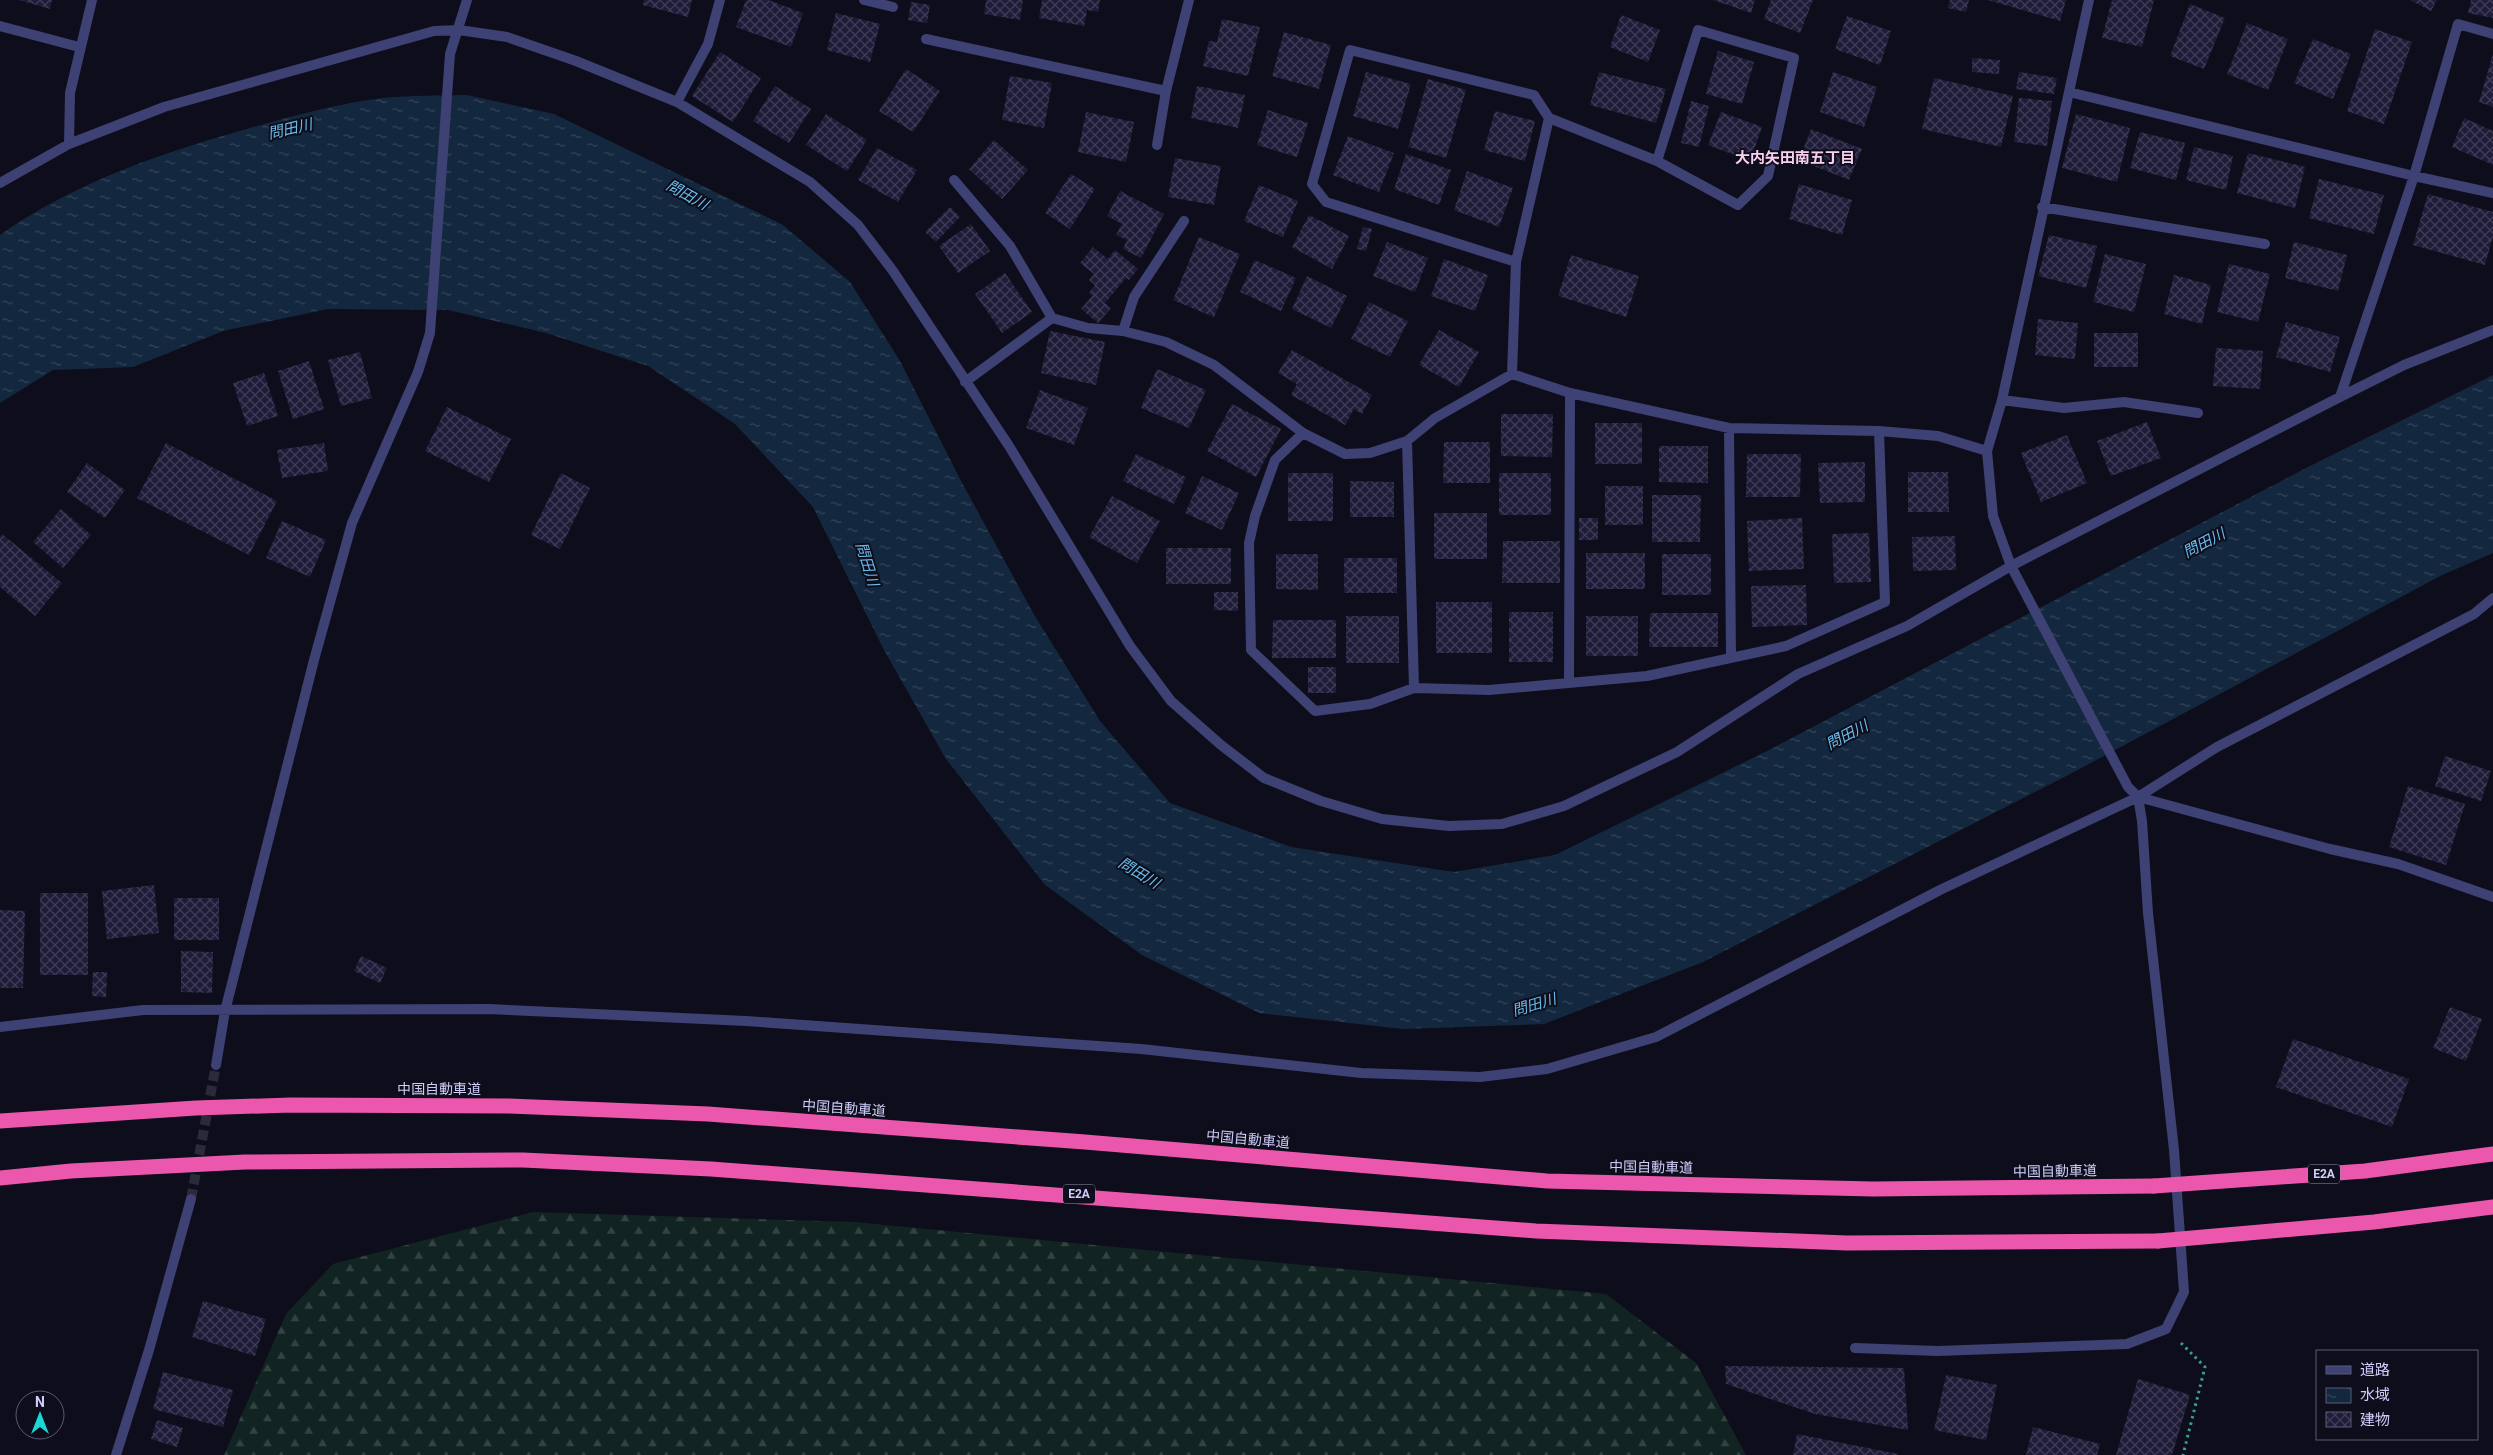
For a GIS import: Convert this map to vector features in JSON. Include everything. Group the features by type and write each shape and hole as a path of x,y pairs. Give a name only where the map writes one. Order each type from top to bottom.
{"highway":[{"name":"中国自動車道","path":"0,1122 196,1108 292,1104 509,1106 708,1114 1095,1143 1547,1181 1873,1189 2154,1186 2365,1171 2493,1154"},
{"name":"E2A","path":"0,1178 70,1171 245,1162 523,1160 721,1169 1536,1230 1847,1243 2158,1241 2374,1222 2493,1207"}],"street":[{"path":"69,144 70,93 79,47 92,0"},
{"path":"216,1065 226,1011 314,660 352,523 418,372 430,333 450,54 467,0"},
{"path":"677,102 708,44 720,0"},
{"path":"864,0 893,7"},
{"path":"1157,145 1166,91 1188,0"},
{"path":"2089,0 2042,207 2002,400 1987,451 1993,516 2011,566 2128,787 2138,797 2330,849 2398,864 2493,897"},
{"path":"2340,397 2414,176 2458,24 2493,34"},
{"path":"0,26 79,47"},
{"path":"0,183 69,144 164,106 434,31 459,30 507,37 576,61 677,102 810,182 858,225 893,271 1008,446 1130,646 1171,700 1221,745 1264,778 1321,801 1382,819 1449,826 1502,824 1564,806 1677,752 1798,674 1907,626 2011,566 2404,365 2493,330"},
{"path":"1516,262 1326,202 1312,184 1350,50 1534,95 1549,118 1657,160 1738,205 1768,176 1794,58 1698,30 1657,160"},
{"path":"926,39 1166,91"},
{"path":"2069,92 2493,194"},
{"path":"1512,374 1516,262 1549,118"},
{"path":"954,180 1010,246 1052,318 1088,328 1123,331 1166,342 1214,365 1303,433 1345,454 1370,453 1407,441 1436,418 1512,374 1570,394 1730,428 1879,431 1938,436 1987,451"},
{"path":"2042,207 2265,244"},
{"path":"1123,331 1134,297 1184,221"},
{"path":"965,382 1052,318"},
{"path":"1569,683 1570,394"},
{"path":"2002,400 2064,408 2124,402 2198,412"},
{"path":"1730,428 1731,657"},
{"path":"1303,433 1275,460 1254,516 1249,543 1251,650 1315,711 1370,704 1414,688 1489,690 1647,676 1786,646 1885,602 1879,431"},
{"path":"1407,441 1414,688"},
{"path":"0,1027 143,1010 489,1009 746,1021 1140,1049 1361,1073 1480,1077 1547,1068 1656,1037 1940,890 2138,797 2217,747 2474,614 2493,598"},
{"path":"1855,1348 1938,1351 2127,1344 2166,1329 2184,1292 2174,1150 2148,913 2142,821 2138,797"},
{"path":"116,1455 149,1350 191,1199"}],"path":[{"path":"2166,1329 2205,1367 2183,1455"}],"green space":[{"path":"533,1212 854,1222 1606,1294 1696,1363 1746,1455 224,1455 286,1314 333,1264"}],"water":[{"name":"問田川","path":"467,95 554,114 783,225 850,282 900,361 960,479 1033,613 1100,721 1170,803 1291,847 1454,872 1555,855 1767,751 2308,467 2493,375 2493,553 2442,575 2072,773 1703,962 1544,1024 1403,1029 1259,1013 1142,955 1045,885 946,759 884,650 813,507 735,424 648,366 546,333 448,310 328,309 223,331 133,367 53,370 0,403 0,235 58,199 89,184 152,159 217,138 299,115 366,100 404,96"}],"building":[{"path":"19,0 52,0 50,9"},
{"path":"644,0 692,0 688,17 643,5"},
{"path":"746,0 768,0 803,13 791,47 736,27"},
{"path":"986,0 1023,0 1020,20 984,14"},
{"path":"1042,0 1100,0 1098,12 1087,10 1084,26 1039,18"},
{"path":"1713,0 1755,0 1751,13"},
{"path":"1771,0 1813,0 1800,33 1764,19"},
{"path":"1950,0 1969,0 1966,12 1948,8"},
{"path":"1988,0 2066,0 2060,21"},
{"path":"2112,0 2154,0 2142,47 2102,38"},
{"path":"2410,0 2437,0 2431,11"},
{"path":"2471,0 2493,0 2493,18 2468,13"},
{"path":"911,2 930,5 927,23 908,20"},
{"path":"2190,4 2225,18 2204,69 2170,56"},
{"path":"836,13 880,24 870,62 827,50"},
{"path":"1621,15 1660,30 1648,62 1610,47"},
{"path":"1847,16 1891,31 1880,65 1835,49"},
{"path":"1222,19 1260,27 1248,76 1203,66 1209,41 1217,42"},
{"path":"2247,23 2288,39 2268,90 2227,74"},
{"path":"2375,29 2412,42 2384,124 2347,111"},
{"path":"1284,32 1331,45 1319,89 1272,76"},
{"path":"2313,39 2351,54 2333,99 2294,83"},
{"path":"1718,51 1754,62 1742,104 1706,94"},
{"path":"720,52 761,78 733,122 692,96"},
{"path":"2493,54 2493,107 2479,102"},
{"path":"1972,58 2000,60 1999,74 1972,72"},
{"path":"906,69 940,91 913,132 879,111"},
{"path":"1366,72 1411,84 1398,129 1353,116"},
{"path":"1599,72 1666,89 1656,123 1590,105"},
{"path":"1833,72 1877,87 1864,127 1820,112"},
{"path":"2019,72 2057,78 2054,94 2016,89"},
{"path":"1010,76 1052,83 1044,128 1002,120"},
{"path":"1934,78 2013,96 2001,147 1922,129"},
{"path":"1428,79 1466,90 1446,158 1408,147"},
{"path":"775,86 811,109 789,143 753,121"},
{"path":"1197,86 1245,95 1238,128 1191,118"},
{"path":"2019,98 2052,101 2047,146 2014,142"},
{"path":"1691,101 1709,106 1699,147 1681,143"},
{"path":"1268,110 1308,123 1297,157 1257,145"},
{"path":"1495,111 1535,121 1525,161 1484,150"},
{"path":"1086,112 1134,122 1126,162 1078,152"},
{"path":"1721,112 1762,127 1750,161 1708,145"},
{"path":"826,114 867,140 847,171 806,145"},
{"path":"2076,114 2130,128 2117,182 2062,168"},
{"path":"2464,118 2493,131 2493,165 2452,147"},
{"path":"1811,129 1862,149 1849,180 1799,160"},
{"path":"2140,132 2185,143 2176,180 2130,168"},
{"path":"1348,136 1394,153 1379,192 1333,175"},
{"path":"994,140 1028,170 1002,199 969,169"},
{"path":"2194,147 2233,156 2226,190 2186,180"},
{"path":"877,148 917,170 898,202 858,180"},
{"path":"2248,153 2305,167 2295,208 2237,193"},
{"path":"1406,154 1451,170 1439,205 1394,189"},
{"path":"1175,158 1221,166 1214,205 1168,197"},
{"path":"1467,171 1513,188 1499,227 1454,210"},
{"path":"1071,174 1095,189 1070,229 1045,213"},
{"path":"2319,179 2384,195 2374,234 2309,218"},
{"path":"1799,184 1852,200 1842,235 1789,219"},
{"path":"1259,185 1298,201 1283,237 1244,221"},
{"path":"1120,191 1164,214 1141,258 1123,249 1127,240 1116,235 1122,224 1107,216"},
{"path":"2428,194 2493,212 2493,236 2485,265 2413,245"},
{"path":"950,207 960,217 936,242 925,232"},
{"path":"1309,215 1349,236 1332,269 1292,247"},
{"path":"971,224 990,251 958,273 939,246"},
{"path":"1363,227 1372,229 1366,251 1357,249"},
{"path":"2049,235 2097,246 2086,288 2038,276"},
{"path":"1199,237 1240,254 1214,317 1173,300"},
{"path":"1387,242 1428,258 1415,292 1373,276"},
{"path":"2294,242 2347,255 2338,291 2285,278"},
{"path":"1093,247 1108,259 1115,250 1138,269 1129,280 1126,278 1105,303 1111,308 1098,323 1081,309 1092,296 1089,293 1095,285 1089,280 1094,274 1080,263"},
{"path":"2105,254 2146,264 2134,312 2093,302"},
{"path":"1571,255 1639,276 1626,317 1558,296"},
{"path":"1444,259 1488,275 1475,311 1431,296"},
{"path":"1255,260 1296,278 1281,311 1240,292"},
{"path":"2229,264 2270,274 2258,322 2217,312"},
{"path":"1005,273 1032,312 1002,333 975,294"},
{"path":"2174,275 2211,285 2202,324 2164,314"},
{"path":"1307,276 1347,296 1331,328 1292,309"},
{"path":"1369,302 1408,321 1390,357 1351,339"},
{"path":"2038,319 2078,323 2075,359 2035,355"},
{"path":"2286,322 2340,337 2330,372 2276,357"},
{"path":"1439,330 1479,352 1459,387 1419,365"},
{"path":"1050,331 1105,342 1096,385 1041,373"},
{"path":"2094,333 2138,333 2138,367 2094,367"},
{"path":"2216,348 2263,351 2260,389 2213,386"},
{"path":"1292,350 1372,395 1362,414 1354,409 1345,425 1291,395 1297,384 1278,373"},
{"path":"360,352 372,398 341,406 328,360"},
{"path":"309,361 324,409 293,419 278,371"},
{"path":"1157,369 1206,390 1189,428 1141,408"},
{"path":"264,373 278,416 247,426 233,383"},
{"path":"1040,390 1088,408 1074,445 1026,428"},
{"path":"1232,404 1281,429 1256,477 1207,451"},
{"path":"447,407 511,439 489,482 425,451"},
{"path":"1501,414 1553,414 1552,457 1501,456"},
{"path":"2147,422 2161,458 2111,476 2097,441"},
{"path":"1595,423 1642,423 1642,464 1595,464"},
{"path":"2067,435 2087,483 2041,502 2021,453"},
{"path":"1444,442 1490,442 1490,483 1443,483"},
{"path":"166,443 277,501 249,555 137,498"},
{"path":"324,443 328,471 282,478 277,450"},
{"path":"1659,446 1708,446 1708,483 1659,482"},
{"path":"1136,454 1186,477 1174,504 1123,481"},
{"path":"1747,454 1801,454 1800,497 1746,497"},
{"path":"1865,462 1865,502 1820,503 1818,463"},
{"path":"87,463 125,490 105,518 67,492"},
{"path":"1908,472 1948,472 1949,512 1908,512"},
{"path":"561,473 590,488 560,549 531,535"},
{"path":"1288,473 1333,473 1333,521 1288,521"},
{"path":"1499,473 1551,473 1551,515 1499,515"},
{"path":"1202,476 1239,493 1222,530 1185,513"},
{"path":"1350,481 1394,482 1394,517 1350,517"},
{"path":"1605,486 1643,486 1643,525 1605,525"},
{"path":"1652,495 1701,495 1700,542 1652,542"},
{"path":"1112,496 1160,521 1137,563 1089,537"},
{"path":"61,509 91,535 63,568 33,542"},
{"path":"1434,513 1487,513 1487,559 1434,559"},
{"path":"1579,518 1598,518 1598,540 1579,540"},
{"path":"1802,518 1804,569 1749,571 1747,521"},
{"path":"282,521 326,540 310,577 266,558"},
{"path":"1869,533 1871,582 1834,583 1832,534"},
{"path":"2,534 62,583 35,616 0,587 0,537"},
{"path":"1955,536 1956,570 1913,571 1912,537"},
{"path":"1503,541 1560,541 1560,583 1502,583"},
{"path":"1166,548 1231,548 1231,584 1166,584"},
{"path":"1586,553 1645,553 1645,589 1586,589"},
{"path":"1276,554 1318,554 1318,590 1276,589"},
{"path":"1662,554 1711,554 1711,595 1662,595"},
{"path":"1344,558 1397,558 1397,593 1344,593"},
{"path":"1806,585 1807,625 1752,627 1751,586"},
{"path":"1214,592 1238,592 1238,611 1214,610"},
{"path":"1436,602 1492,602 1492,653 1436,653"},
{"path":"1509,612 1553,612 1553,662 1509,662"},
{"path":"1650,613 1718,613 1718,647 1649,647"},
{"path":"1346,616 1399,616 1399,663 1346,663"},
{"path":"1586,616 1638,616 1638,656 1586,656"},
{"path":"1273,620 1336,620 1336,658 1272,658"},
{"path":"1308,667 1336,667 1336,693 1308,693"},
{"path":"2445,756 2491,771 2481,801 2435,786"},
{"path":"2408,786 2465,804 2446,865 2389,847"},
{"path":"154,885 159,933 107,939 102,891"},
{"path":"40,893 88,893 88,975 40,975"},
{"path":"174,898 219,898 219,940 174,940"},
{"path":"0,910 25,911 23,988 0,988"},
{"path":"181,951 213,952 212,993 181,992"},
{"path":"361,956 387,968 380,983 354,971"},
{"path":"93,972 107,972 106,997 92,996"},
{"path":"2450,1007 2482,1019 2466,1061 2433,1048"},
{"path":"2293,1039 2409,1079 2392,1127 2276,1087"},
{"path":"203,1301 266,1319 255,1356 192,1337"},
{"path":"1725,1366 1904,1368 1908,1430 1815,1414 1726,1384"},
{"path":"163,1372 233,1390 223,1427 153,1409"},
{"path":"1946,1375 1997,1385 1986,1440 1934,1430"},
{"path":"2138,1379 2190,1395 2172,1455 2116,1455"},
{"path":"157,1420 183,1428 177,1447 151,1439"},
{"path":"2033,1427 2100,1444 2097,1455 2026,1455"},
{"path":"1797,1434 1898,1454 1898,1455 1793,1455"}],"tunnel":[{"path":"191,1199 216,1065"}],"district":[{"name":"大内矢田南五丁目","path":"1795,158"}]}
